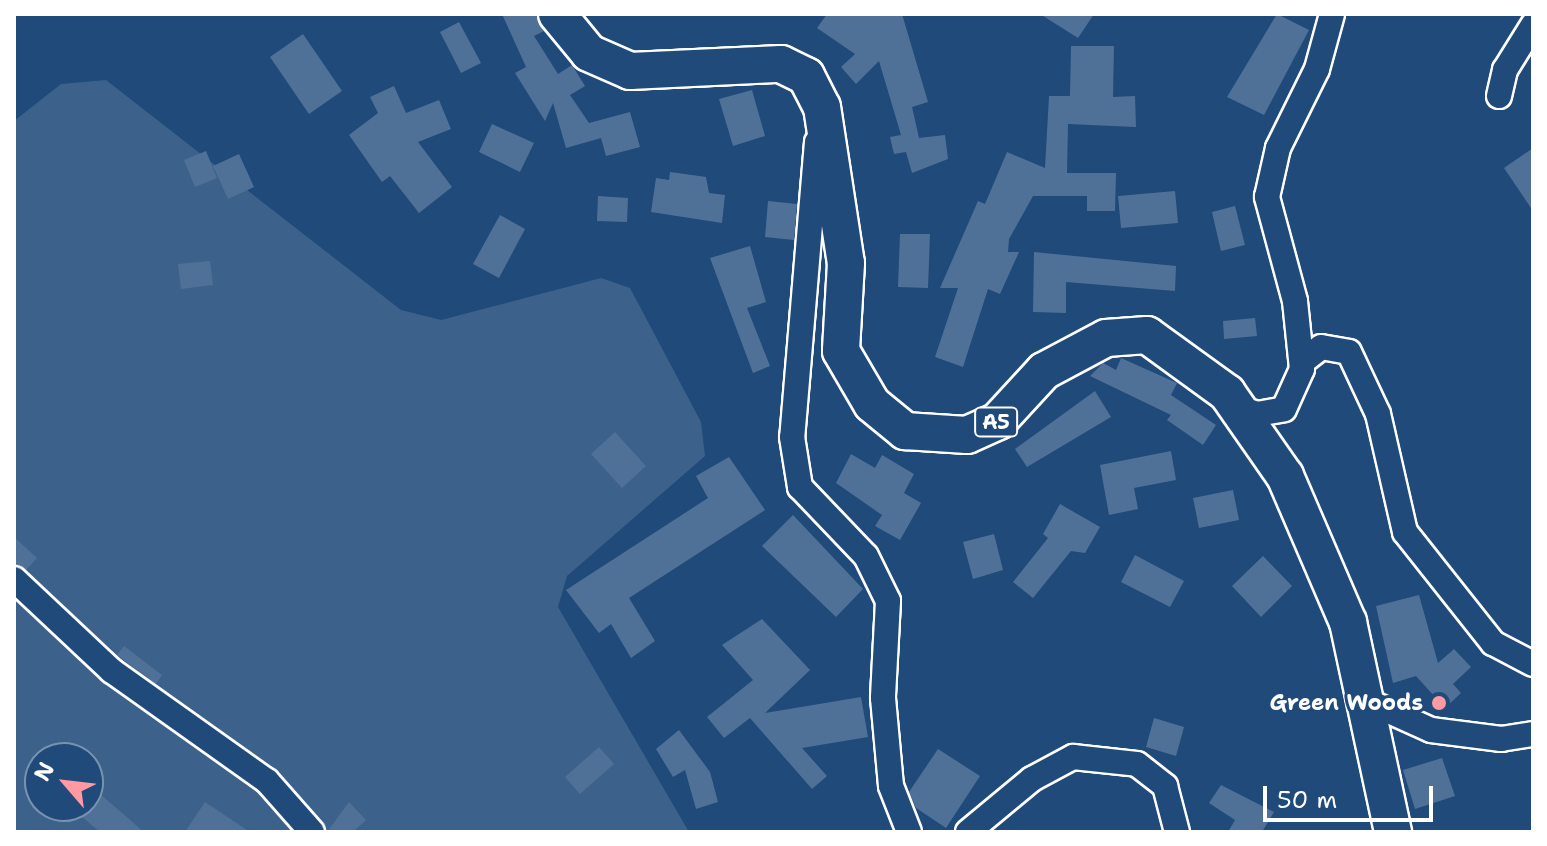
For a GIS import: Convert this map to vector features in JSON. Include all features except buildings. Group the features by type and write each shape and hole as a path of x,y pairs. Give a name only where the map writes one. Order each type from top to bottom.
{"highway":[{"name":"A5","path":"557,14 589,53 630,71 781,64 806,76 820,108 846,263 841,351 872,404 905,431 967,435 998,421 1044,371 1106,338 1147,335 1191,362 1239,408 1292,490 1348,622 1393,832"}],"lane":[{"path":"1239,408 1257,414 1284,409 1295,396 1302,362 1267,197 1332,14"},
{"path":"1499,96 1505,70 1533,25"},
{"path":"820,108 792,437 800,487 866,556 888,601 883,698 891,786 909,832"},
{"path":"1302,362 1321,347 1349,352 1378,414 1405,532 1493,643 1533,664"},
{"path":"14,579 112,671 267,781 312,832"},
{"path":"1367,701 1431,730 1501,739 1533,734"},
{"path":"968,832 1032,779 1073,757 1137,764 1165,786 1177,832"}],"shaded area":[{"path":"106,80 401,310 441,320 601,278 630,288 701,422 705,456 567,576 558,607 689,832 14,832 14,121 61,84"}],"place":[{"name":"Green Woods","path":"1439,703"}]}
